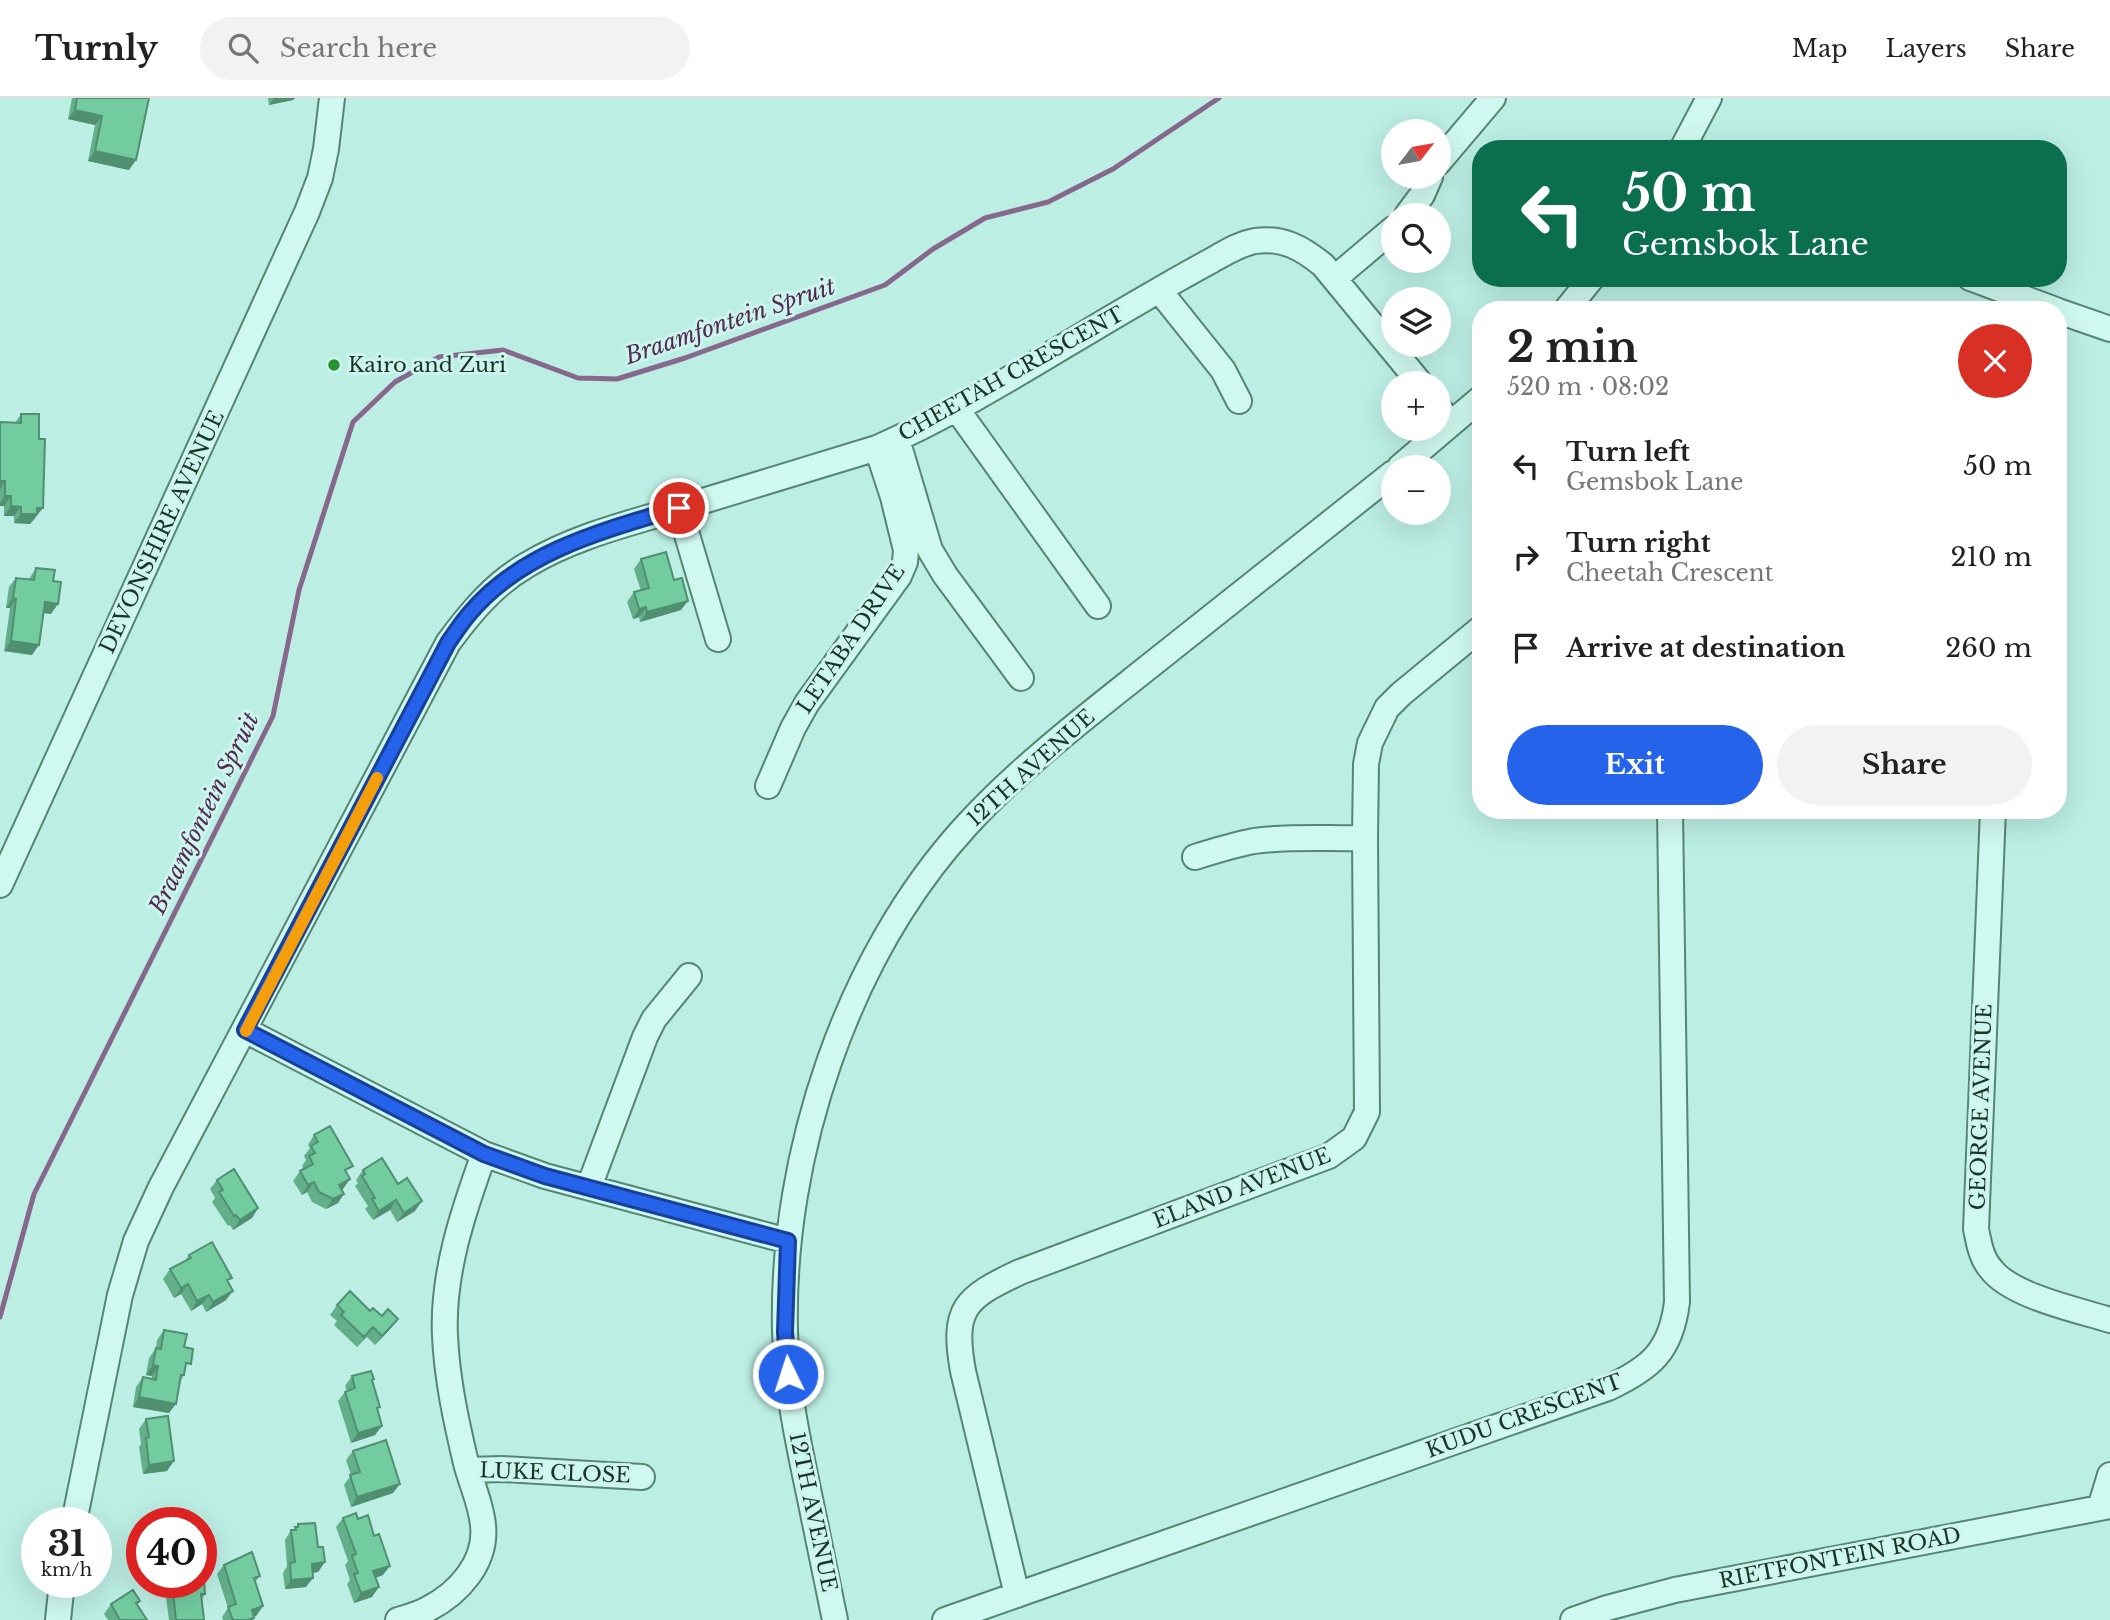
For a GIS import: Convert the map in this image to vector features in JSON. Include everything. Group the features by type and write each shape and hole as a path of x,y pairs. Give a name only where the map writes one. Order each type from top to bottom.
{"street":[{"name":"DEVONSHIRE AVENUE","path":"0,885 289,253 320,178 332,98"},
{"path":"1451,148 1493,98"},
{"path":"1687,140 1709,98"},
{"path":"1335,278 1381,239"},
{"name":"CHEETAH CRESCENT","path":"77,1507 120,1295 136,1241 161,1187 448,643 471,611 500,585 526,565 559,548 620,526 887,443 956,408 1235,248 1253,242 1288,242 1306,251 1335,278 1410,371"},
{"path":"1573,301 1584,287"},
{"path":"1987,287 2012,301"},
{"path":"1159,290 1223,370 1239,401"},
{"path":"2067,314 2110,329"},
{"path":"1451,412 1472,403"},
{"path":"956,408 1098,606"},
{"path":"1410,455 1422,441"},
{"path":"887,443 930,551 1021,678"},
{"name":"LETABA DRIVE","path":"768,786 807,703 899,576 905,562 906,550 893,497 887,443"},
{"name":"12TH AVENUE","path":"835,1620 790,1395 785,1332 788,1241 800,1164 814,1103 836,1041 876,954 919,885 965,827 1015,777 1088,715 1381,483"},
{"path":"679,508 718,639"},
{"name":"ELAND AVENUE","path":"1017,1595 963,1371 958,1344 959,1323 978,1294 998,1282 1329,1156 1354,1138 1367,1112 1365,838 1366,764 1370,743 1387,708 1472,636"},
{"name":"KUDU CRESCENT","path":"945,1620 1608,1388 1631,1378 1651,1363 1668,1342 1677,1302 1670,819"},
{"name":"GEORGE AVENUE","path":"1993,819 1976,1229 1978,1240 1990,1269 2004,1283 2110,1320"},
{"path":"1195,858 1233,845 1256,841 1365,838"},
{"path":"589,1187 645,1037 654,1019 689,976"},
{"path":"245,1030 484,1154 545,1176 788,1241"},
{"path":"398,1620 429,1615 475,1566 481,1548 484,1527 448,1380 444,1333 448,1283 455,1245 484,1154"},
{"name":"LUKE CLOSE","path":"468,1470 502,1469 642,1477"},
{"path":"2105,1507 2110,1475"},
{"name":"RIETFONTEIN ROAD","path":"1573,1620 1675,1590 2105,1507"},
{"path":"58,1620 59,1598"}],"building":[{"path":"77,98 149,98 136,160 95,151 102,116 75,110"},
{"path":"21,414 39,414 39,439 45,439 43,508 37,508 37,514 21,514 21,507 11,506 11,496 5,496 5,481 0,481 0,422 21,423"},
{"path":"666,552 674,580 682,578 688,601 647,612 646,607 639,609 634,592 649,588 641,559"},
{"path":"36,568 55,570 53,581 61,582 58,604 45,602 39,645 11,641 16,578 34,580"},
{"path":"330,1126 353,1166 345,1170 350,1179 339,1185 344,1194 333,1199 319,1192 314,1182 308,1185 300,1171 313,1164 309,1156 315,1153 311,1146 318,1142 314,1135"},
{"path":"382,1158 398,1184 407,1178 422,1201 404,1213 396,1200 379,1211 362,1176 365,1174 363,1170"},
{"path":"234,1169 258,1208 240,1220 234,1216 219,1192 223,1190 217,1180"},
{"path":"212,1242 232,1278 227,1280 233,1291 213,1302 209,1295 197,1301 188,1284 181,1288 170,1269 191,1258 189,1255"},
{"path":"350,1291 370,1311 373,1308 382,1316 388,1309 398,1319 382,1336 373,1327 364,1337 341,1315 344,1312 337,1305"},
{"path":"164,1330 187,1334 184,1347 193,1349 191,1364 186,1363 184,1375 181,1375 176,1404 139,1397 143,1377 156,1380 158,1366 153,1365 156,1348 161,1349"},
{"path":"371,1371 382,1426 358,1433 345,1392 355,1388 352,1376"},
{"path":"168,1416 174,1461 149,1465 146,1419"},
{"path":"386,1440 400,1484 357,1497 350,1475 360,1472 353,1451"},
{"path":"356,1513 358,1519 368,1515 374,1536 379,1534 390,1566 373,1571 379,1587 361,1593 354,1574 358,1573 352,1556 356,1554 343,1518"},
{"path":"315,1523 318,1547 323,1547 325,1562 312,1564 313,1578 291,1580 290,1563 295,1562 291,1530 296,1530 298,1524"},
{"path":"252,1552 260,1576 254,1578 263,1606 252,1610 254,1618 233,1620 228,1607 236,1604 224,1565"},
{"path":"126,1594 126,1598 138,1598 140,1601 136,1603 147,1620 120,1620 111,1604"},
{"path":"174,1598 201,1598 204,1620 176,1620"}],"waterway":[{"name":"Braamfontein Spruit","path":"0,1317 34,1194 273,716 299,590 353,422 395,382 439,357 503,350 578,378 617,379 685,358 885,285 933,249 985,218 1048,202 1113,169 1219,98"}],"slow traffic":[{"path":"246,1031 377,778"}],"place":[{"name":"Kairo and Zuri","path":"334,365"}],"route":[{"path":"679,508 559,548 526,565 471,611 448,643 245,1030 484,1154 545,1176 788,1241 785,1332 788,1374"}]}
